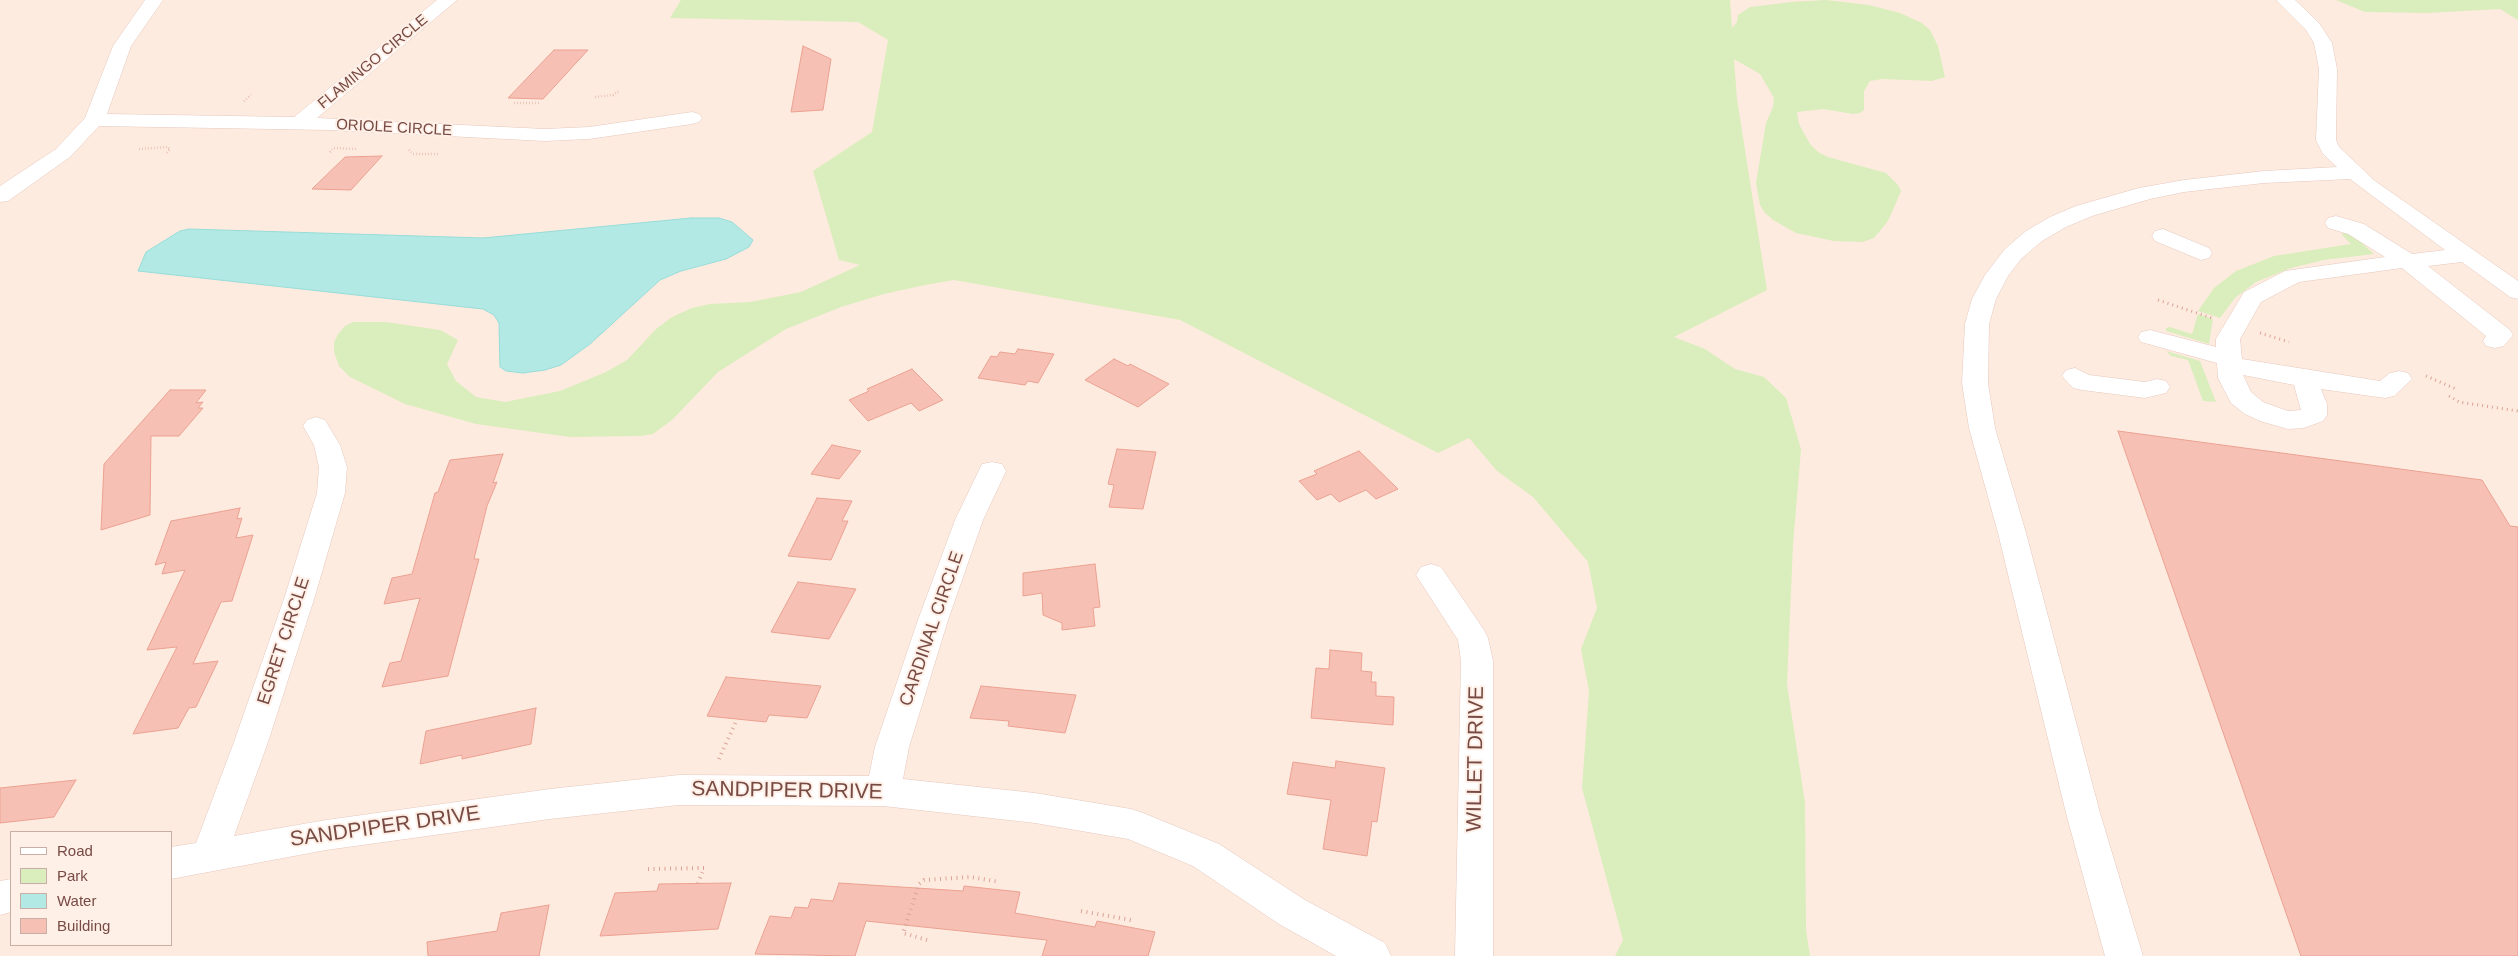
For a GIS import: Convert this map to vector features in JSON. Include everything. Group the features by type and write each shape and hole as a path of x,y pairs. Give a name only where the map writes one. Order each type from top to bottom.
{"street":[{"path":"0,196 62,153 94,120 102,104 110,75 122,46 154,0"},
{"name":"FLAMINGO CIRCLE","path":"298,124 448,0"},
{"path":"2285,0 2313,27 2323,43 2328,69 2326,140 2330,150 2354,173 2518,292"},
{"name":"ORIOLE CIRCLE","path":"94,120 298,124 568,134 692,118"},
{"path":"2124,956 2083,813 2014,542 1982,428 1975,383 1974,353 1977,324 1984,299 1996,275 2013,254 2034,236 2058,222 2084,211 2147,193 2203,183 2264,177 2354,173"},
{"path":"2336,223 2356,229 2406,260 2501,335 2495,341"},
{"path":"2163,236 2201,253"},
{"path":"2305,379 2314,404 2314,415 2304,419 2288,420 2261,412 2240,397 2231,378 2228,339 2252,297 2292,276 2406,260 2467,255"},
{"path":"2150,337 2230,362 2305,379 2385,390 2399,379"},
{"path":"2075,376 2082,382 2145,390 2157,387"},
{"name":"EGRET CIRCLE","path":"210,855 251,742 300,596 331,493 333,467 327,445 316,426"},
{"name":"CARDINAL CIRCLE","path":"883,792 892,747 933,620 969,520 992,471"},
{"name":"WILLET DRIVE","path":"1431,575 1472,638 1478,661 1474,956"},
{"name":"SANDPIPER DRIVE","path":"172,863 326,835 550,804 687,790 883,792 1035,808 1131,824 1206,856 1292,912 1372,956"}],"path":[{"path":"595,97 613,95 619,91"},
{"path":"514,103 539,103"},
{"path":"139,149 167,146 170,149 166,154"},
{"path":"330,152 333,148 358,149"},
{"path":"2158,300 2218,320"},
{"path":"2264,334 2289,342"},
{"path":"2425,376 2456,389"},
{"path":"2449,396 2459,402 2518,411"},
{"path":"719,760 737,719"},
{"path":"648,869 704,868 698,883"},
{"path":"928,940 903,933 919,884 924,880 970,877 1000,882"},
{"path":"1081,911 1131,920"}],"green space":[{"path":"681,0 1730,0 1732,28 1737,22 1738,15 1750,7 1826,0 1869,5 1900,13 1922,23 1930,30 1938,46 1945,77 1932,81 1882,79 1870,81 1864,91 1864,110 1860,113 1853,114 1823,109 1797,112 1799,124 1810,144 1818,152 1828,157 1886,173 1898,185 1901,191 1888,221 1874,238 1862,242 1834,241 1796,233 1773,220 1765,213 1760,205 1756,183 1766,123 1773,107 1774,98 1760,74 1734,59 1737,99 1767,290 1674,337 1705,349 1735,369 1764,377 1786,398 1801,449 1793,545 1787,684 1805,803 1806,930 1810,956 1615,956 1623,940 1582,788 1589,691 1581,649 1597,608 1588,562 1533,497 1497,471 1469,438 1438,453 1180,320 954,280 925,285 884,294 841,307 786,329 718,372 672,420 653,434 640,436 570,437 476,424 405,404 350,377 339,366 334,352 334,343 338,334 345,326 353,322 386,322 440,330 458,340 447,364 456,381 476,397 505,402 560,391 606,372 627,360 656,329 672,317 692,308 710,304 750,302 801,292 860,265 839,260 813,171 872,132 888,40 858,22 670,18"},
{"path":"2336,0 2518,0 2518,20 2500,9 2428,13 2365,12"},
{"path":"2343,233 2352,234 2374,254 2324,260 2291,268 2256,282 2235,298 2220,318 2198,311 2214,288 2236,271 2274,256 2351,244 2342,235"},
{"path":"2198,314 2213,319 2209,344 2166,331 2166,328 2170,327 2192,334"},
{"path":"2166,351 2200,361 2216,402 2203,401 2188,360 2171,356"}],"water":[{"path":"691,218 719,218 732,222 753,240 749,247 726,259 681,271 660,280 590,344 561,365 545,370 523,373 506,371 500,367 499,323 494,315 483,309 138,271 146,252 180,231 189,229 483,238"}],"building":[{"path":"803,46 831,59 823,110 791,112"},
{"path":"554,50 588,50 543,99 508,98"},
{"path":"382,156 351,190 312,189 345,157"},
{"path":"1018,349 1054,354 1038,383 1028,381 1025,385 978,378 991,356 997,357 1000,352 1015,354"},
{"path":"1114,359 1128,366 1130,364 1169,384 1138,407 1085,380"},
{"path":"912,369 943,400 919,411 911,403 868,421 849,400 869,391 867,389"},
{"path":"170,390 206,390 196,403 203,402 198,408 203,408 179,436 151,436 150,515 101,530 104,464"},
{"path":"2118,431 2482,480 2510,526 2518,527 2518,956 2301,956"},
{"path":"832,445 861,451 839,479 811,474"},
{"path":"1117,449 1156,452 1143,509 1109,507 1114,485 1108,484"},
{"path":"1359,451 1398,489 1376,499 1366,490 1339,502 1331,494 1317,500 1299,481 1317,474 1314,471"},
{"path":"503,454 493,483 497,482 487,506 474,559 479,559 448,676 382,687 390,663 401,661 420,598 384,604 392,578 412,574 435,493 438,492 450,460"},
{"path":"817,498 852,501 842,521 848,521 831,560 788,556"},
{"path":"240,508 237,519 242,518 236,538 253,535 232,601 221,602 193,664 218,661 196,707 189,708 178,728 133,734 177,647 147,650 185,570 162,574 166,562 155,565 171,521"},
{"path":"1095,564 1100,607 1093,608 1095,626 1062,630 1062,623 1043,615 1042,593 1023,596 1023,573"},
{"path":"798,582 856,589 829,639 771,632"},
{"path":"1330,650 1362,653 1361,671 1372,672 1371,682 1376,682 1376,696 1394,697 1393,725 1311,718 1316,668 1329,669"},
{"path":"726,677 821,686 807,718 769,715 766,722 707,716"},
{"path":"981,686 1076,695 1065,733 1008,726 1009,721 970,718"},
{"path":"536,708 531,744 462,759 462,755 420,764 426,731"},
{"path":"1336,761 1385,768 1377,822 1372,821 1367,856 1323,849 1331,800 1287,794 1293,762 1335,768"},
{"path":"76,780 54,817 0,823 0,788"},
{"path":"731,883 718,929 600,936 615,893 657,891 659,884"},
{"path":"839,883 963,891 964,886 1020,892 1015,913 1095,927 1097,921 1155,932 1148,956 1042,956 1047,940 866,921 855,956 755,954 770,916 791,918 795,907 808,908 811,899 833,901"},
{"path":"549,905 539,956 428,956 427,942 497,931 501,913"}]}
